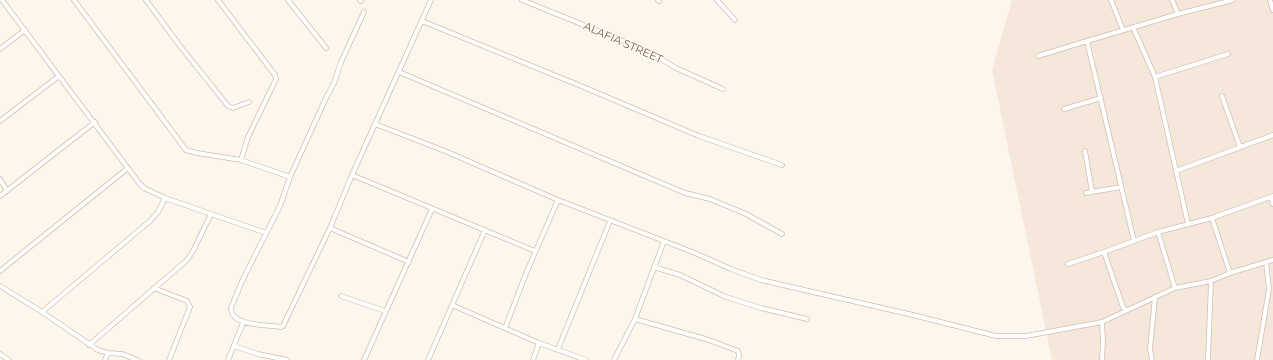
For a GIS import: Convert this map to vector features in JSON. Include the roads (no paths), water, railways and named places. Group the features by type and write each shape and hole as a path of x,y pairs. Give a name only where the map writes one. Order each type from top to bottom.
{"street":[{"path":"2,0 144,188 165,198 266,233"},
{"path":"74,0 186,150 241,160 290,177"},
{"path":"146,0 180,46 228,106 233,108 249,102"},
{"path":"218,0 275,75 276,79 248,137 241,160"},
{"path":"288,0 326,48"},
{"path":"364,12 341,62 334,83 290,177 280,206 243,279 231,308 233,315 243,323 283,326 330,228 352,175 432,0"},
{"name":"ALAFIA STREET","path":"522,0 653,54 676,68 723,89"},
{"path":"717,0 735,20"},
{"path":"1111,0 1123,30"},
{"path":"1172,0 1178,14"},
{"path":"1038,56 1178,14 1232,0"},
{"path":"1270,0 1273,10"},
{"path":"422,21 698,136 782,165"},
{"path":"1133,27 1155,77 1188,224"},
{"path":"0,48 25,30"},
{"path":"1087,41 1134,241"},
{"path":"1155,77 1228,54"},
{"path":"399,72 685,192 710,199 746,214 782,234"},
{"path":"0,121 59,76"},
{"path":"1222,96 1240,147"},
{"path":"1064,109 1101,98"},
{"path":"0,196 95,122"},
{"path":"375,124 445,151 558,200 761,280 996,336 1026,336 1102,322 1175,288 1211,280 1273,260"},
{"path":"1176,171 1273,134"},
{"path":"1085,151 1092,192"},
{"path":"0,271 128,168"},
{"path":"352,175 535,251"},
{"path":"0,180 7,191"},
{"path":"1086,193 1121,187"},
{"path":"1068,264 1158,232 1212,218 1272,196 1273,204"},
{"path":"42,312 150,221 158,212 165,198"},
{"path":"505,328 535,251 558,200"},
{"path":"364,360 432,209"},
{"path":"89,345 190,256 211,214"},
{"path":"1212,218 1230,273"},
{"path":"558,349 610,221"},
{"path":"330,228 409,262"},
{"path":"434,360 428,359 485,230"},
{"path":"1158,232 1175,288"},
{"path":"614,360 635,319 664,241"},
{"path":"1104,252 1123,307 1126,310"},
{"path":"1257,360 1269,289 1266,262"},
{"path":"654,266 680,275 726,297 807,320"},
{"path":"1208,360 1211,280"},
{"path":"0,286 98,350 108,353 122,354 138,360"},
{"path":"154,288 187,301 190,304 169,360"},
{"path":"342,296 385,311"},
{"path":"1152,360 1150,350 1155,297"},
{"path":"452,305 539,343 586,360"},
{"path":"635,319 708,340 738,351 738,360"},
{"path":"1102,322 1102,360"},
{"path":"228,360 243,323"},
{"path":"533,360 539,343"},
{"path":"234,346 258,354 287,360"},
{"path":"105,360 108,353"},
{"path":"0,354 9,360"}]}
